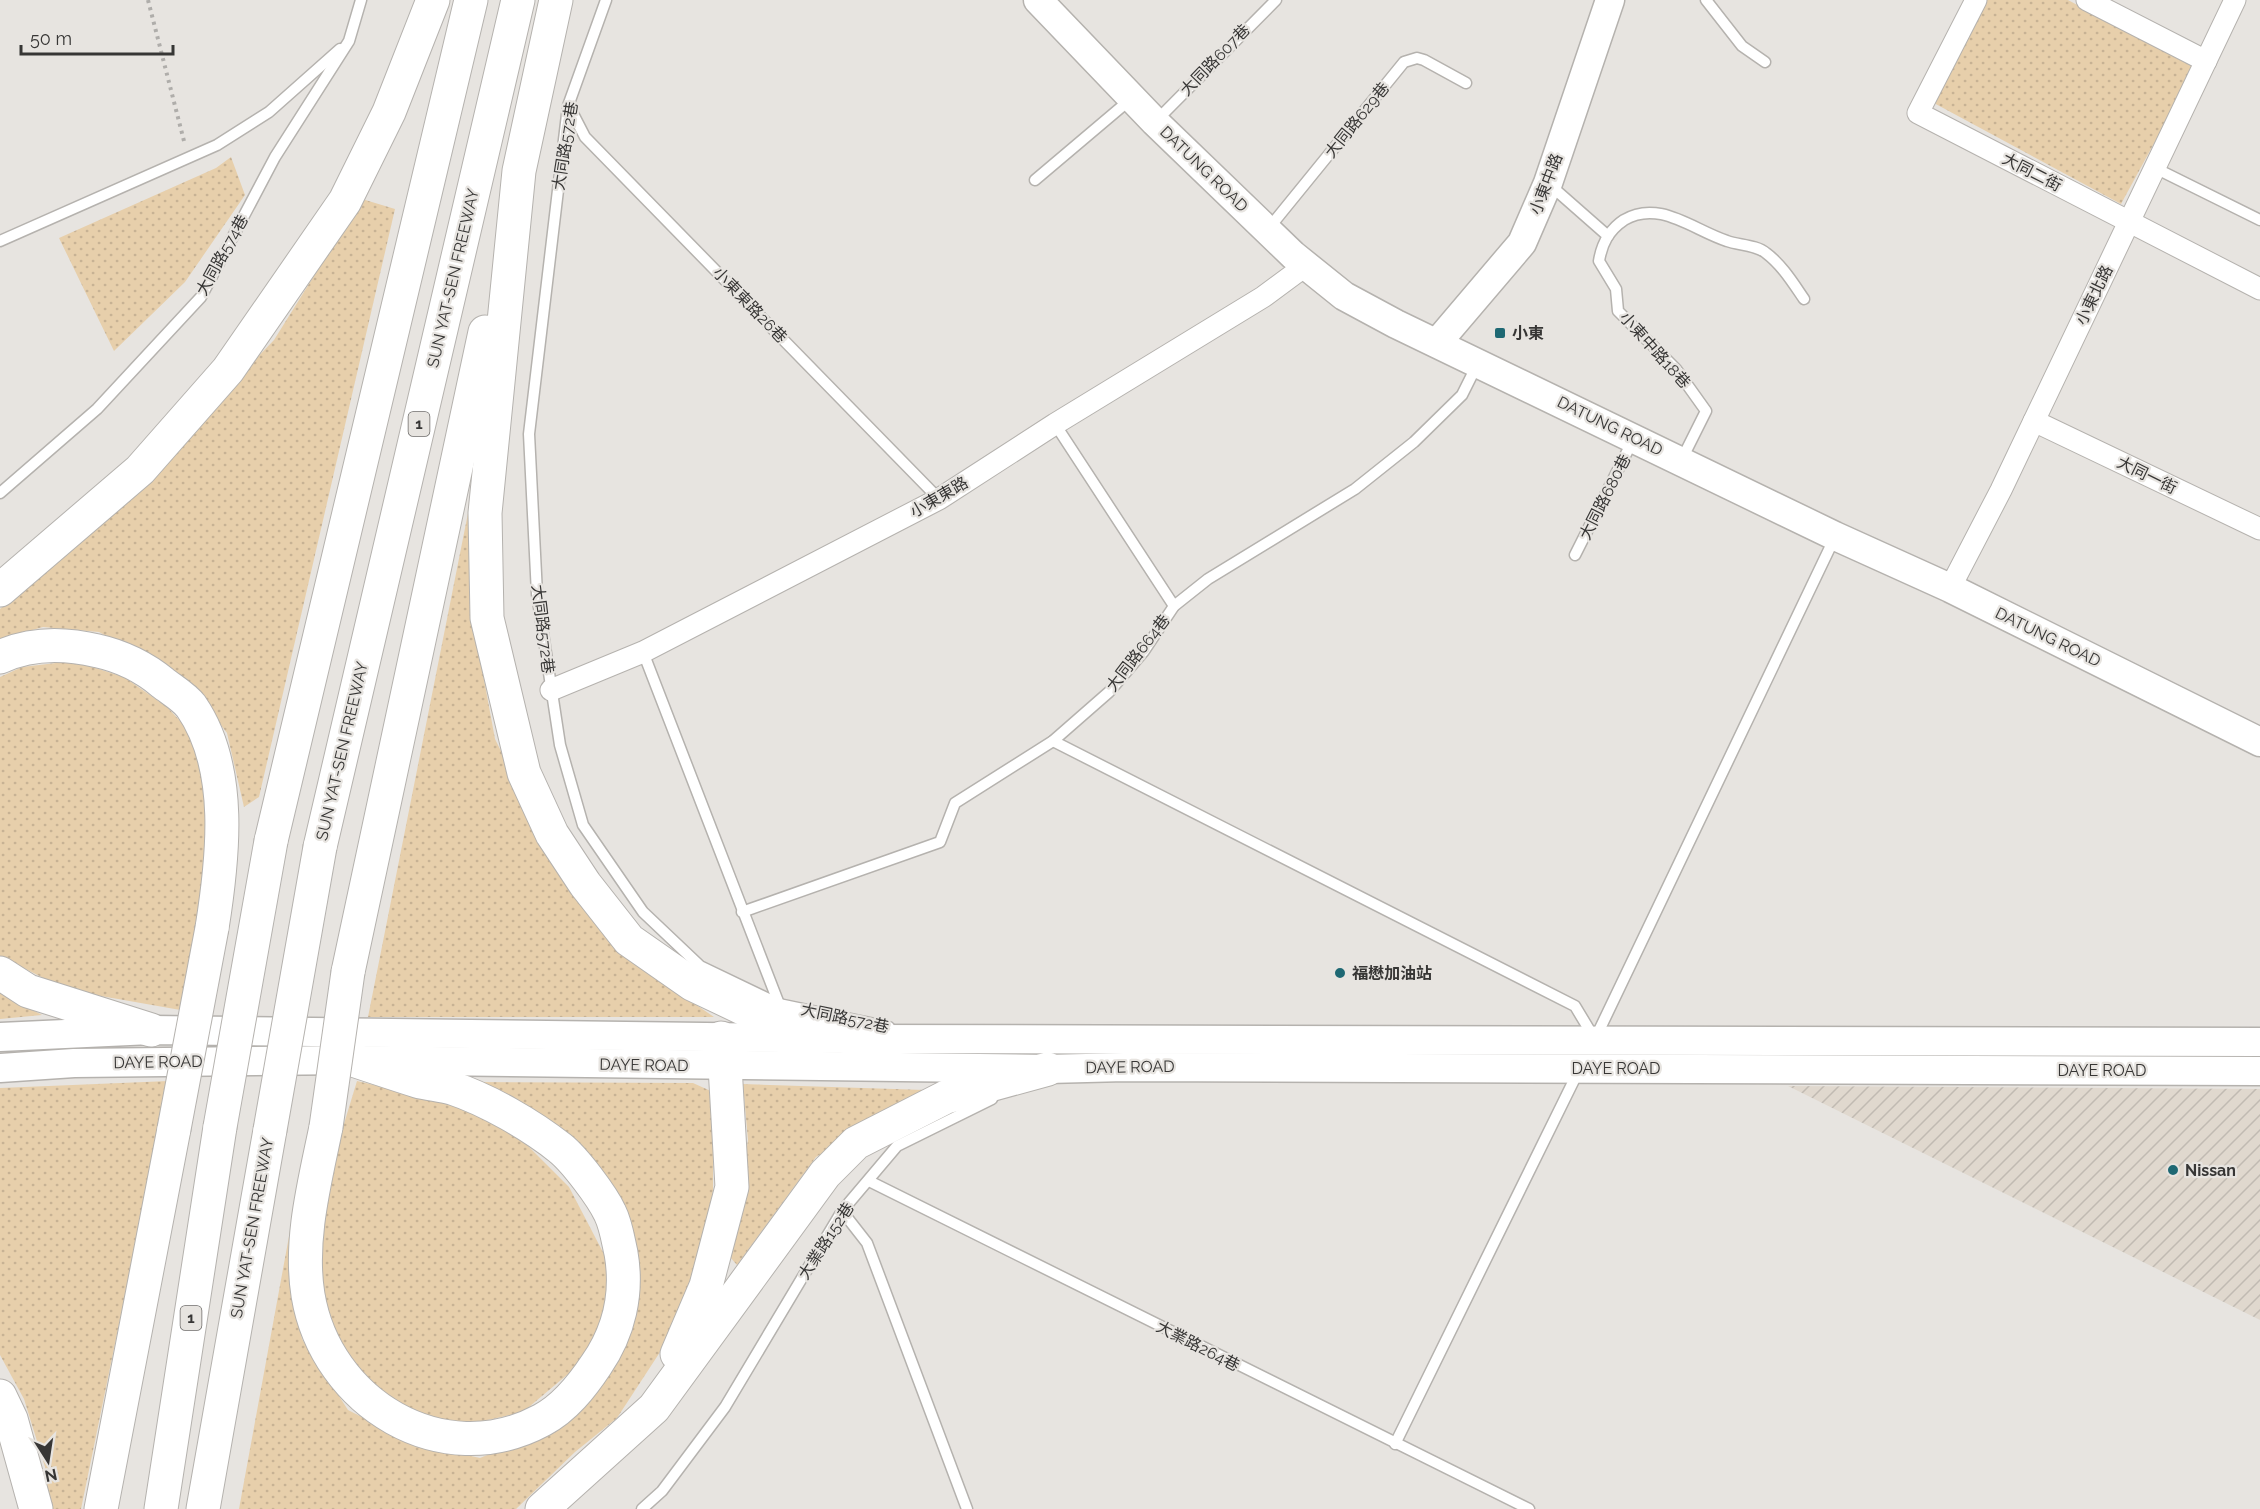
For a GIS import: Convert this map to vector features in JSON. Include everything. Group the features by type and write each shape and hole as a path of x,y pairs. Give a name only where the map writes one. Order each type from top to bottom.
{"highway":[{"path":"0,590 140,470 228,370 345,201 389,112 433,0"},
{"name":"1","path":"161,1509 220,1127 271,841 471,0"},
{"name":"SUN YAT-SEN FREEWAY","path":"203,1509 320,847 518,0"},
{"path":"353,1060 453,1089 519,1119 562,1150 610,1213 626,1277 616,1327 604,1354 570,1399 543,1420 514,1431 480,1438 450,1438 391,1419 361,1396 344,1378 318,1326 308,1296 306,1255 310,1213 326,1127 348,972 556,0"},
{"path":"519,171 485,513 487,618 524,773 552,834 585,884 629,940 692,984 757,1015 856,1039"},
{"path":"0,657 14,650 37,645 72,645 113,654 153,675 190,705 208,740 221,798 222,861 212,928 101,1509"},
{"path":"0,973 28,991 151,1030"},
{"path":"654,1408 706,1286 732,1187 723,1052"},
{"path":"542,1509 654,1408 825,1174 855,1143 946,1097 1054,1075"},
{"path":"0,1396 11,1419 36,1509"}],"main road":[{"name":"DATUNG ROAD","path":"1038,0 1155,122 1267,231 1305,266 1344,296 1835,536 1950,588 2260,742"},
{"name":"小東中路","path":"1437,343 1522,243 1548,183 1610,0"},
{"name":"DAYE ROAD","path":"0,1037 151,1030 723,1052 1054,1075 1125,1066 1587,1053 1804,1040 2260,1042"},
{"name":"DAYE ROAD","path":"0,1068 74,1063 723,1052 856,1039 941,1038 1587,1053 1803,1069 2260,1071"},
{"path":"1803,1069 1804,1040"}],"street":[{"name":"大同二街","path":"1976,0 1918,113 2260,288"},
{"path":"2087,0 2206,61"},
{"name":"小東北路","path":"1950,588 2034,421 2235,0"},
{"name":"小東東路","path":"551,690 644,652 939,499 1055,424 1263,297 1305,266"},
{"name":"大同一街","path":"2034,421 2260,529"}],"lane":[{"name":"大同路574巷","path":"0,494 97,409 201,297 275,157 349,41 361,0"},
{"name":"大同路572巷","path":"606,0 568,106 528,434 537,594 560,745 583,825 643,912 700,966 779,1004 941,1038"},
{"name":"大同路607巷","path":"1155,122 1276,0"},
{"path":"1706,0 1742,46 1765,62"},
{"path":"0,241 188,156 217,146 269,112 349,41"},
{"name":"大同路629巷","path":"1267,231 1404,62 1417,58 1424,60 1466,83"},
{"path":"1035,180 1132,98"},
{"name":"小東東路26巷","path":"568,106 585,137 939,499"},
{"path":"2155,168 2260,220"},
{"path":"1548,183 1608,236 1615,226 1638,212 1662,213 1727,242 1765,251 1804,299"},
{"name":"小東中路18巷","path":"1608,236 1602,244 1599,261 1616,289 1618,311 1676,369 1706,411 1681,461"},
{"name":"大同路664巷","path":"742,912 940,842 955,803 1053,741 1109,692 1144,651 1174,606 1208,579 1355,489 1414,442 1462,395 1479,362"},
{"path":"1055,424 1174,606"},
{"name":"大同路680巷","path":"1575,555 1634,439"},
{"path":"1395,1444 1587,1053 1835,536"},
{"path":"644,652 779,1004"},
{"path":"1053,741 1575,1006 1587,1053"},
{"name":"大業路152巷","path":"642,1509 662,1491 724,1407 842,1211 897,1146 996,1097 1007,1094"},
{"name":"大業路264巷","path":"869,1180 1529,1509"},
{"path":"842,1211 867,1243 967,1509"}],"path":[{"path":"148,0 188,156"}],"shaded area":[{"path":"1987,0 2068,0 2195,68 2121,204 1932,102"},
{"path":"231,157 245,195 185,282 114,351 59,238 216,168"},
{"path":"362,199 395,209 259,797 244,807 227,733 197,694 157,664 99,632 43,627 0,639 0,609 80,541 274,340"},
{"path":"471,498 475,631 495,739 551,852 648,972 714,1017 368,1017"},
{"path":"73,661 124,677 167,707 196,738 216,841 186,1011 67,990 0,956 0,677 22,667"},
{"path":"0,993 42,1015 0,1019"},
{"path":"169,1081 81,1509 49,1509 45,1467 24,1399 0,1355 0,1088"},
{"path":"357,1081 463,1106 520,1138 569,1187 606,1258 606,1312 580,1364 523,1412 457,1427 390,1409 344,1351 318,1288 329,1173"},
{"path":"472,1082 693,1083 713,1092 713,1190 703,1252 679,1323 617,1418 575,1452 516,1509 239,1509 294,1209 290,1273 302,1339 348,1410 413,1443 480,1458 548,1430 603,1374 630,1227"},
{"path":"743,1084 925,1090 816,1157 737,1265 730,1257 748,1140"},
{"path":"1788,1086 2260,1089 2260,1320"}],"place":[{"name":"小東","path":"1500,333"},
{"name":"福懋加油站","path":"1340,973"},
{"name":"Nissan","path":"2173,1170"}]}
